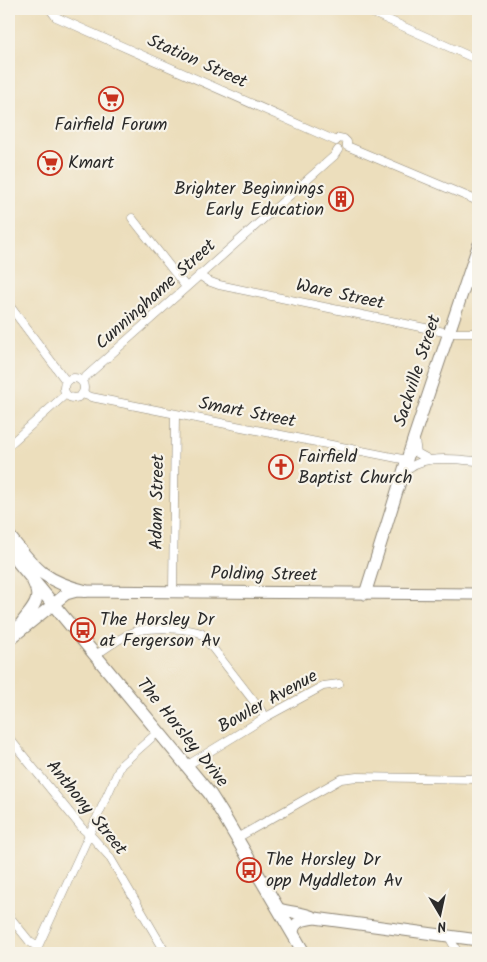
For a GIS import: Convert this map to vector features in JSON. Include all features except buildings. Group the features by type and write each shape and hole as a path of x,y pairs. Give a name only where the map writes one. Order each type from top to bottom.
{"main road":[{"name":"Sackville Street","path":"365,594 414,437 478,246"},
{"path":"9,536 34,567 52,580 68,587 85,591"},
{"name":"The Horsley Drive","path":"9,551 214,800 304,953"},
{"path":"11,638 38,600 33,581"},
{"name":"Polding Street","path":"11,638 71,592 478,594"},
{"path":"279,909 289,912 306,913 315,918"},
{"path":"293,934 294,927 299,921 315,918 478,940"}],"street":[{"path":"364,9 478,60"},
{"name":"Station Street","path":"49,10 56,17 336,141"},
{"path":"347,146 344,150 338,150 335,145 336,141 341,138 344,139 347,146 478,201"},
{"name":"Cunninghame Street","path":"81,381 334,156 338,150"},
{"path":"132,218 186,287"},
{"name":"Ware Street","path":"199,275 219,285 449,333 478,333"},
{"path":"9,305 66,381"},
{"path":"76,378 81,381 84,387 82,394 74,398 66,394 64,386 66,381 76,378"},
{"path":"9,445 66,394"},
{"name":"Smart Street","path":"82,394 407,460"},
{"name":"Adam Street","path":"172,591 175,414"},
{"path":"414,437 417,453 430,460"},
{"path":"402,477 408,468 430,460 478,461"},
{"path":"96,655 133,632 142,630 188,629 201,633 266,717"},
{"name":"Bowler Avenue","path":"186,766 266,717 323,686 338,684"},
{"path":"9,916 37,950 121,764 158,732"},
{"name":"Anthony Street","path":"9,738 82,828 109,856 166,953"},
{"path":"237,838 340,779 357,777 478,779"},
{"path":"448,935 458,953"}],"place":[{"name":"Fairfield Forum","path":"111,99"},
{"name":"Kmart","path":"50,163"},
{"name":"Brighter Beginnings Early Education","path":"341,199"},
{"name":"Fairfield Baptist Church","path":"281,467"},
{"name":"The Horsley Dr at Fergerson Av","path":"83,630"},
{"name":"The Horsley Dr opp Myddleton Av","path":"249,870"}]}
